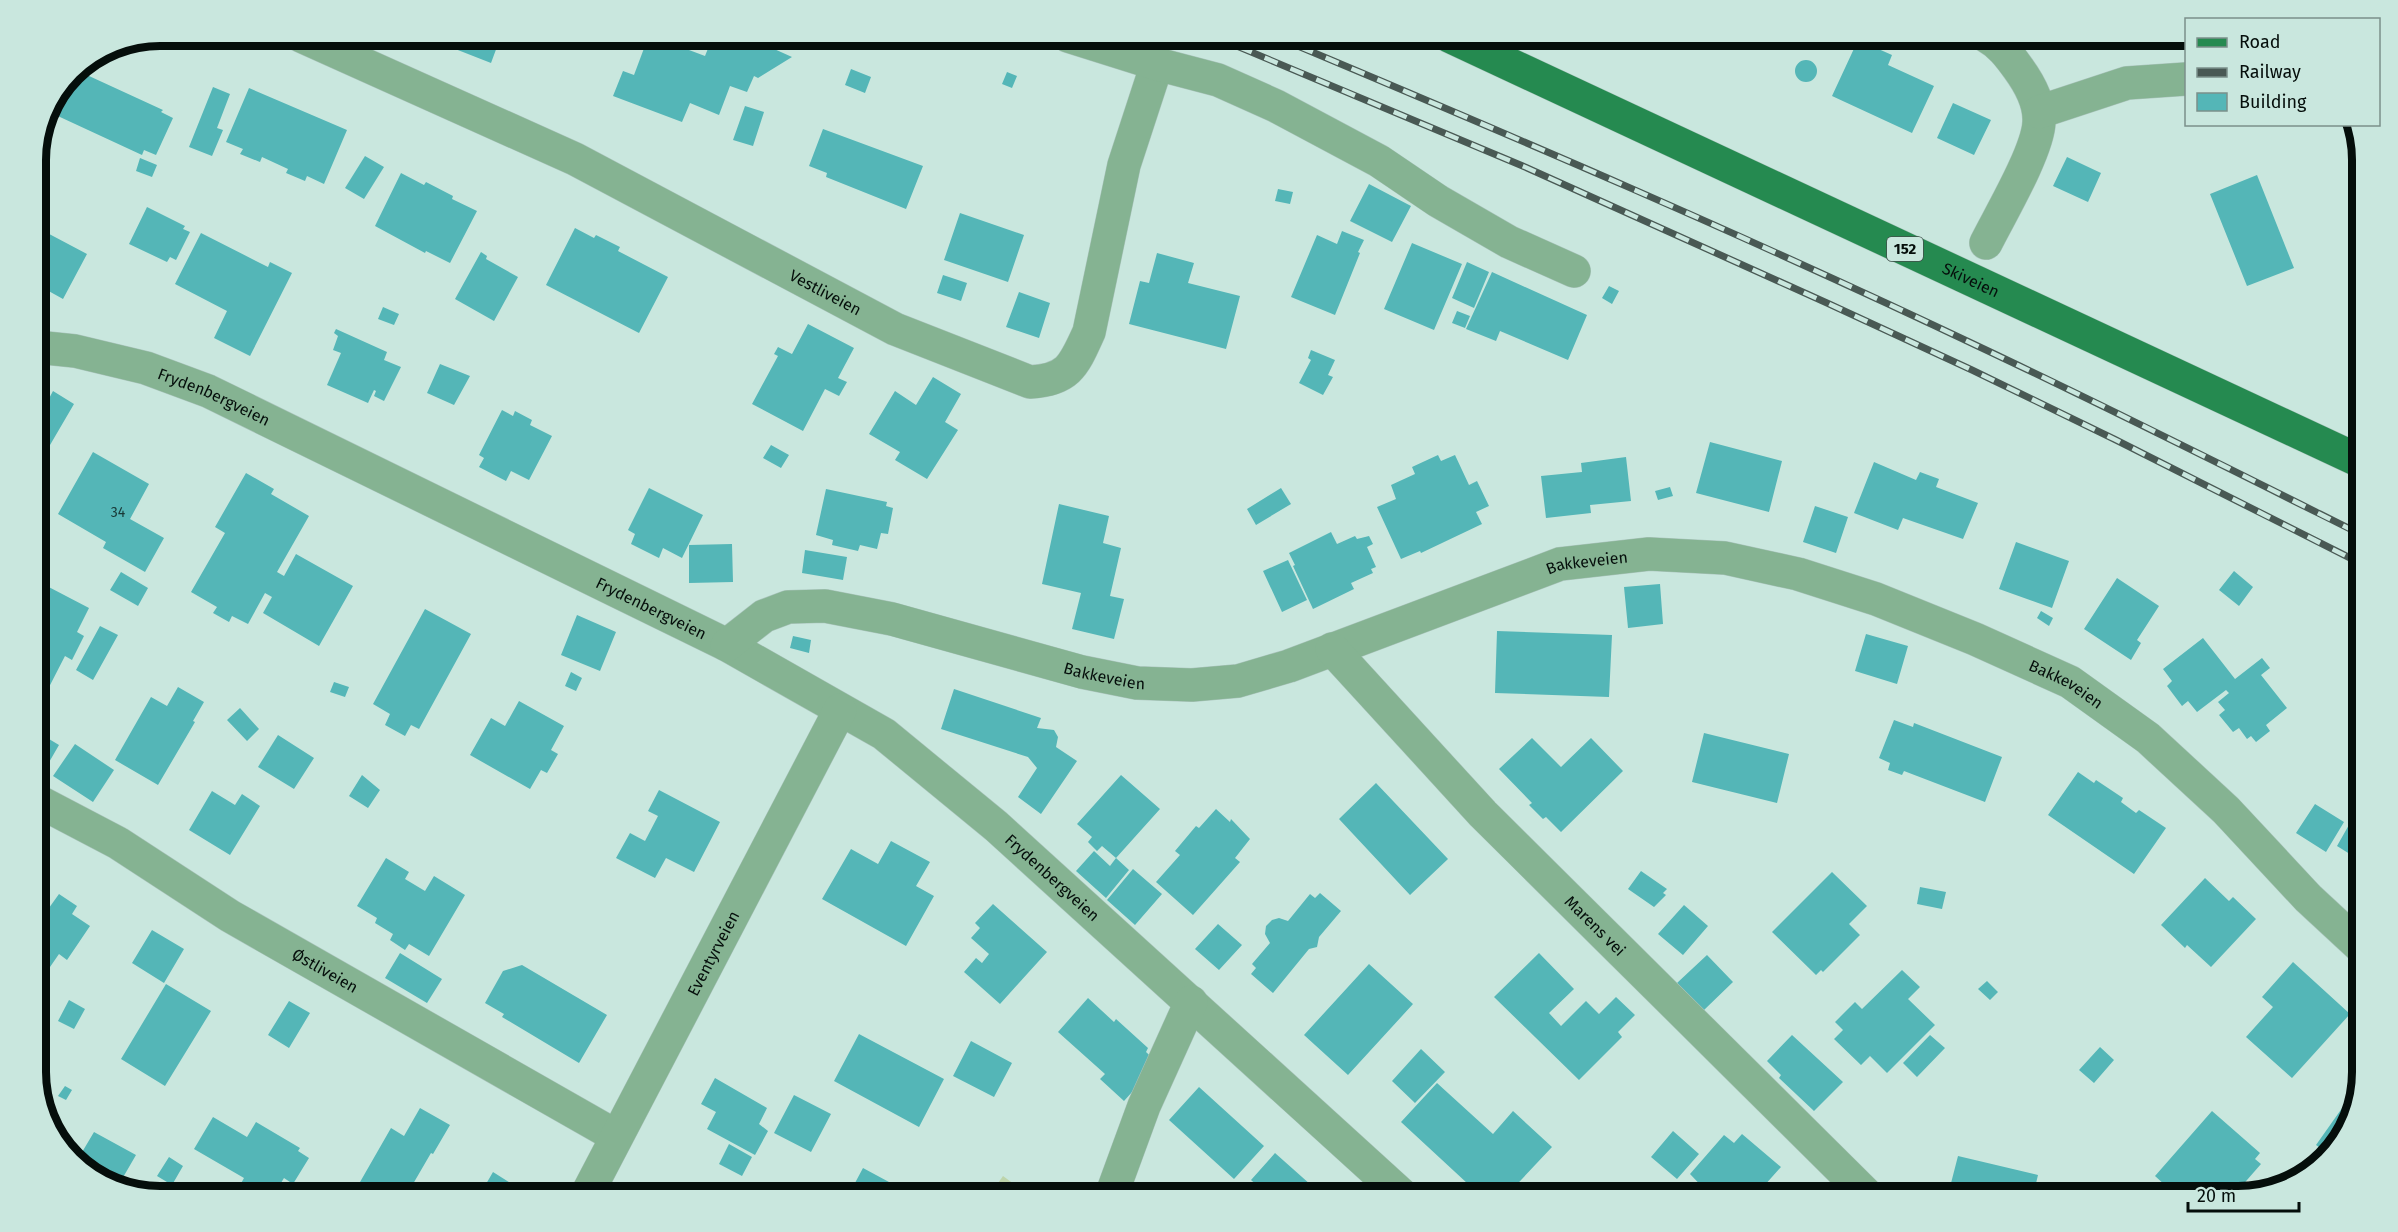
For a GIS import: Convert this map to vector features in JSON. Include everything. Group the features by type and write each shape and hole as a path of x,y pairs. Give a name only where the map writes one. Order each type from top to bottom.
{"main road":[{"name":"Skiveien","path":"1471,46 2351,457"}],"street":[{"path":"1986,243 2034,147 2038,134 2039,112 2026,79 2002,46"},
{"name":"Vestliveien","path":"329,47 576,159 895,329 1030,382 1049,381 1067,371 1079,354 1089,332 1124,165 1156,64"},
{"path":"1101,47 1218,80 1276,106 1379,161 1438,201 1509,242 1574,272"},
{"path":"2039,112 2127,83 2185,79"},
{"name":"Frydenbergveien","path":"47,348 75,351 146,368 207,391 727,645 884,734 996,826 1392,1186"},
{"name":"Bakkeveien","path":"727,645 764,616 789,607 825,606 892,619 1082,672 1137,683 1192,685 1238,681 1289,666 1560,564 1649,554 1725,558 1798,574 1887,603 1975,639 2070,682 2148,738 2226,810 2308,898 2352,939"},
{"name":"Marens vei","path":"1332,649 1483,814 1858,1186"},
{"name":"Eventyrveien","path":"591,1186 840,710"},
{"name":"Østliveien","path":"47,806 118,843 230,916 616,1136"},
{"path":"1115,1186 1144,1106 1191,1002"}],"green space":[{"path":"1003,1176 1016,1186 996,1186"}],"building":[{"path":"1855,46 1872,46 1892,55 1888,65 1934,86 1912,133 1832,96"},
{"path":"450,47 497,47 491,63"},
{"path":"645,47 681,47 705,56 709,47 769,47 792,57 758,78 754,76 747,92 730,86 719,115 690,103 682,122 613,96 623,71 634,75"},
{"path":"1802,60 1810,60 1817,67 1817,75 1810,82 1802,82 1795,75 1795,67"},
{"path":"851,69 871,77 865,93 845,85"},
{"path":"1007,72 1017,76 1012,88 1002,84"},
{"path":"86,74 163,110 161,112 173,118 156,155 144,150 142,155 56,115 70,91"},
{"path":"213,87 230,94 217,128 223,130 212,156 189,147"},
{"path":"249,88 347,130 324,184 307,176 305,181 286,173 288,169 262,157 260,162 240,154 243,149 226,142"},
{"path":"1953,103 1991,120 1974,155 1937,138"},
{"path":"745,106 764,112 753,146 733,140"},
{"path":"823,129 923,166 906,209 826,177 827,173 809,166"},
{"path":"365,156 384,167 364,199 345,188"},
{"path":"2067,157 2101,173 2088,202 2053,186"},
{"path":"140,158 157,165 152,177 136,171"},
{"path":"401,173 424,185 426,182 453,196 452,199 477,211 450,263 426,251 425,253 375,226"},
{"path":"2257,175 2294,268 2247,286 2210,194"},
{"path":"1369,184 1411,206 1392,242 1350,221"},
{"path":"1278,189 1293,192 1290,204 1275,201"},
{"path":"147,207 185,226 183,229 190,232 176,260 170,257 167,262 129,244"},
{"path":"960,213 1024,235 1008,282 944,260"},
{"path":"575,228 594,238 596,235 620,247 618,251 668,277 639,333 546,285"},
{"path":"1342,231 1364,240 1335,315 1291,297 1317,235 1337,244"},
{"path":"47,233 87,254 63,299 47,290"},
{"path":"201,233 268,267 270,262 292,273 250,356 214,338 227,311 175,284"},
{"path":"1412,243 1462,264 1434,330 1384,309"},
{"path":"481,252 487,256 486,259 518,277 494,321 455,299"},
{"path":"1157,253 1194,263 1188,283 1240,296 1226,349 1129,324 1140,281 1149,283"},
{"path":"1467,262 1489,272 1474,308 1452,298"},
{"path":"1492,272 1587,315 1568,360 1500,331 1496,341 1466,329"},
{"path":"943,275 967,283 961,301 937,293"},
{"path":"1609,286 1619,291 1612,304 1602,298"},
{"path":"1019,292 1050,303 1039,338 1006,327"},
{"path":"383,307 399,314 394,325 378,319"},
{"path":"1457,311 1470,316 1465,328 1452,323"},
{"path":"808,324 854,348 838,378 847,382 839,396 825,389 803,431 752,404 778,356 774,354 778,347 792,354"},
{"path":"336,329 387,352 384,360 401,367 384,401 374,396 376,391 374,390 368,403 327,385 341,353 333,350 338,336 334,333"},
{"path":"1311,350 1335,360 1328,375 1333,377 1323,395 1299,383 1311,360 1308,358"},
{"path":"440,364 470,376 454,405 427,393"},
{"path":"933,377 961,394 945,422 958,430 927,479 895,460 900,452 869,434 895,391 916,405"},
{"path":"53,391 74,404 47,450 47,402"},
{"path":"502,410 513,416 515,411 532,420 530,425 552,436 529,480 511,471 506,481 479,467 484,458 479,455"},
{"path":"1710,442 1782,461 1769,512 1696,493"},
{"path":"771,445 789,455 781,468 763,458"},
{"path":"93,452 149,484 130,519 164,538 145,572 103,548 106,542 58,514"},
{"path":"1438,455 1441,461 1455,455 1469,485 1477,481 1489,506 1476,512 1482,524 1421,553 1420,551 1401,559 1377,507 1396,499 1391,485 1415,474 1412,467"},
{"path":"1626,457 1631,501 1590,505 1591,513 1546,518 1541,476 1582,472 1581,463"},
{"path":"1874,462 1916,480 1920,472 1939,479 1936,487 1978,503 1963,539 1903,518 1898,530 1854,513"},
{"path":"246,473 274,489 271,494 309,516 277,572 284,576 296,554 353,586 319,646 263,613 272,597 265,593 248,624 232,616 229,622 213,613 217,607 191,592 225,533 215,527"},
{"path":"1670,487 1673,496 1658,500 1655,491"},
{"path":"649,488 703,515 682,558 663,548 659,558 631,544 635,534 628,530"},
{"path":"1281,488 1291,504 1256,525 1247,509"},
{"path":"826,489 887,502 886,506 893,508 888,534 881,533 877,549 860,545 858,551 832,545 833,540 816,535"},
{"path":"1059,504 1109,516 1103,543 1121,548 1110,596 1124,599 1114,639 1072,629 1081,593 1042,584"},
{"path":"1815,506 1848,517 1836,553 1803,542"},
{"path":"1331,532 1337,544 1355,536 1357,539 1369,536 1373,544 1367,547 1376,567 1371,569 1373,573 1351,583 1354,589 1313,609 1289,553"},
{"path":"2016,542 2069,561 2052,608 1999,589"},
{"path":"732,544 733,582 689,583 689,545"},
{"path":"805,550 847,557 843,580 802,573"},
{"path":"1288,560 1307,600 1282,612 1263,571"},
{"path":"2234,571 2253,587 2239,606 2219,590"},
{"path":"121,572 148,588 138,606 110,590"},
{"path":"2117,578 2159,606 2137,640 2141,643 2131,660 2084,629"},
{"path":"1660,584 1663,624 1628,628 1624,587"},
{"path":"47,586 89,608 77,632 84,636 72,660 65,656 47,691"},
{"path":"425,609 471,634 419,729 411,725 405,736 385,725 390,714 373,704"},
{"path":"2041,611 2053,618 2049,626 2037,618"},
{"path":"577,615 616,632 600,671 561,655"},
{"path":"100,626 118,635 93,680 76,670"},
{"path":"1497,631 1612,635 1609,697 1495,693"},
{"path":"1866,634 1908,646 1897,684 1855,671"},
{"path":"793,636 811,640 809,653 790,648"},
{"path":"2203,638 2235,679 2262,658 2270,668 2261,675 2287,708 2266,725 2270,731 2256,742 2251,736 2247,739 2239,728 2233,732 2219,715 2225,710 2218,702 2229,693 2226,690 2197,712 2188,701 2182,706 2167,686 2172,681 2163,669"},
{"path":"571,672 582,678 576,691 565,686"},
{"path":"334,682 349,687 345,697 330,692"},
{"path":"178,687 204,702 193,721 195,722 158,785 115,760 151,697 167,706"},
{"path":"954,689 1041,718 1037,728 1054,730 1058,737 1056,747 1077,761 1041,814 1018,797 1037,768 1028,757 941,729"},
{"path":"519,701 564,726 551,750 558,754 547,773 541,770 530,789 470,755 491,718 505,726"},
{"path":"240,708 259,729 247,741 227,720"},
{"path":"1894,720 1913,727 1914,723 2002,757 1985,802 1904,771 1902,775 1888,770 1890,763 1879,758"},
{"path":"1704,733 1789,754 1777,803 1692,782"},
{"path":"278,735 314,758 294,789 258,767"},
{"path":"47,738 59,745 47,763"},
{"path":"1532,738 1561,767 1591,738 1623,771 1561,832 1529,805 1532,803 1499,769"},
{"path":"75,744 114,770 93,802 53,776"},
{"path":"2078,772 2094,783 2096,780 2123,798 2121,802 2136,813 2139,810 2166,828 2134,874 2048,815"},
{"path":"362,775 380,790 368,808 349,796"},
{"path":"1121,775 1160,809 1116,858 1102,846 1097,851 1088,842 1092,837 1077,824"},
{"path":"1376,783 1448,859 1410,895 1339,819"},
{"path":"659,790 720,822 694,872 666,858 655,878 616,858 630,833 645,841 658,816 648,811"},
{"path":"212,791 235,805 242,794 260,806 230,855 189,830"},
{"path":"2315,804 2344,822 2326,852 2296,833"},
{"path":"1216,809 1230,822 1231,819 1250,839 1235,858 1240,862 1193,915 1156,882 1180,855 1175,851 1196,826 1199,828"},
{"path":"2352,820 2352,855 2337,846"},
{"path":"891,841 930,862 916,886 934,896 906,946 822,899 851,849 878,864"},
{"path":"1094,851 1110,866 1116,858 1129,870 1106,898 1076,871"},
{"path":"386,858 409,872 405,879 425,891 434,876 465,895 429,956 409,944 405,950 390,940 393,934 375,923 377,918 357,906"},
{"path":"1133,869 1162,894 1135,925 1107,900"},
{"path":"1641,871 1667,889 1663,893 1666,895 1654,907 1628,889"},
{"path":"1832,872 1867,906 1849,924 1860,935 1823,972 1821,970 1816,975 1772,932"},
{"path":"2205,878 2229,901 2233,897 2256,919 2211,967 2187,945 2185,948 2161,925"},
{"path":"1920,887 1946,892 1942,909 1917,904"},
{"path":"1320,893 1341,911 1319,937 1317,947 1309,949 1273,993 1251,974 1256,968 1252,964 1270,943 1265,934 1266,926 1272,920 1279,918 1288,921 1310,894 1315,898"},
{"path":"59,894 77,906 72,914 90,926 67,960 59,954 50,967 47,965 47,911"},
{"path":"993,904 1047,952 1000,1004 964,972 976,958 982,963 989,954 971,938 980,928 975,923"},
{"path":"1684,905 1708,926 1683,955 1658,934"},
{"path":"1218,924 1242,945 1219,970 1195,949"},
{"path":"152,930 184,949 164,983 132,963"},
{"path":"400,953 442,979 427,1003 385,978"},
{"path":"1539,953 1574,989 1549,1013 1561,1026 1586,1001 1599,1014 1616,997 1635,1015 1618,1032 1622,1037 1579,1080 1494,997"},
{"path":"1707,955 1733,982 1704,1010 1677,983"},
{"path":"2293,962 2350,1014 2292,1078 2246,1037 2273,1007 2262,997"},
{"path":"1369,964 1413,1004 1348,1075 1304,1035"},
{"path":"522,965 607,1015 579,1063 502,1017 504,1014 485,1003 503,971"},
{"path":"1902,970 1920,987 1908,999 1935,1025 1887,1073 1870,1056 1861,1065 1834,1039 1843,1030 1835,1022 1855,1002 1862,1009"},
{"path":"1987,981 1998,992 1990,1000 1978,989"},
{"path":"166,984 211,1011 165,1086 121,1059"},
{"path":"1088,998 1148,1048 1146,1052 1158,1063 1124,1101 1100,1079 1105,1074 1058,1032"},
{"path":"69,1000 85,1009 74,1029 58,1021"},
{"path":"289,1001 310,1013 289,1048 268,1035"},
{"path":"859,1034 944,1079 919,1127 834,1081"},
{"path":"1792,1035 1843,1082 1814,1111 1779,1078 1781,1075 1767,1061"},
{"path":"1930,1035 1945,1048 1917,1077 1903,1063"},
{"path":"971,1041 1012,1063 994,1097 953,1076"},
{"path":"2100,1047 2114,1060 2094,1083 2079,1070"},
{"path":"1421,1049 1445,1072 1415,1103 1392,1081"},
{"path":"715,1078 767,1108 759,1124 768,1131 755,1155 707,1129 716,1112 701,1104"},
{"path":"1437,1083 1493,1134 1513,1111 1552,1147 1515,1186 1470,1186 1401,1122"},
{"path":"65,1086 72,1090 66,1100 58,1096"},
{"path":"1199,1087 1264,1146 1234,1179 1169,1120"},
{"path":"794,1095 831,1114 811,1152 774,1133"},
{"path":"2347,1101 2340,1122 2332,1135 2321,1149 2316,1145"},
{"path":"420,1108 450,1125 412,1186 358,1186 391,1128 404,1136"},
{"path":"2212,1111 2260,1153 2255,1159 2261,1164 2242,1186 2166,1186 2155,1176"},
{"path":"213,1117 247,1137 256,1122 300,1148 298,1151 309,1158 293,1184 284,1178 279,1186 240,1186 244,1178 194,1149"},
{"path":"1673,1131 1699,1154 1677,1179 1651,1157"},
{"path":"94,1132 136,1155 122,1178 110,1174 81,1153"},
{"path":"1742,1134 1781,1167 1764,1186 1701,1186 1690,1174 1724,1135 1734,1143"},
{"path":"729,1144 752,1157 742,1176 719,1164"},
{"path":"1275,1153 1312,1186 1258,1186 1251,1180"},
{"path":"1958,1156 2038,1175 2035,1186 1950,1186"},
{"path":"169,1157 183,1166 172,1185 157,1176"},
{"path":"863,1168 896,1186 853,1186"},
{"path":"493,1172 512,1184 511,1186 485,1186"}],"railway":[{"path":"1238,46 1525,167 1827,303 2114,439 2351,559"},
{"path":"1299,46 1808,267 2079,395 2351,530"}]}
